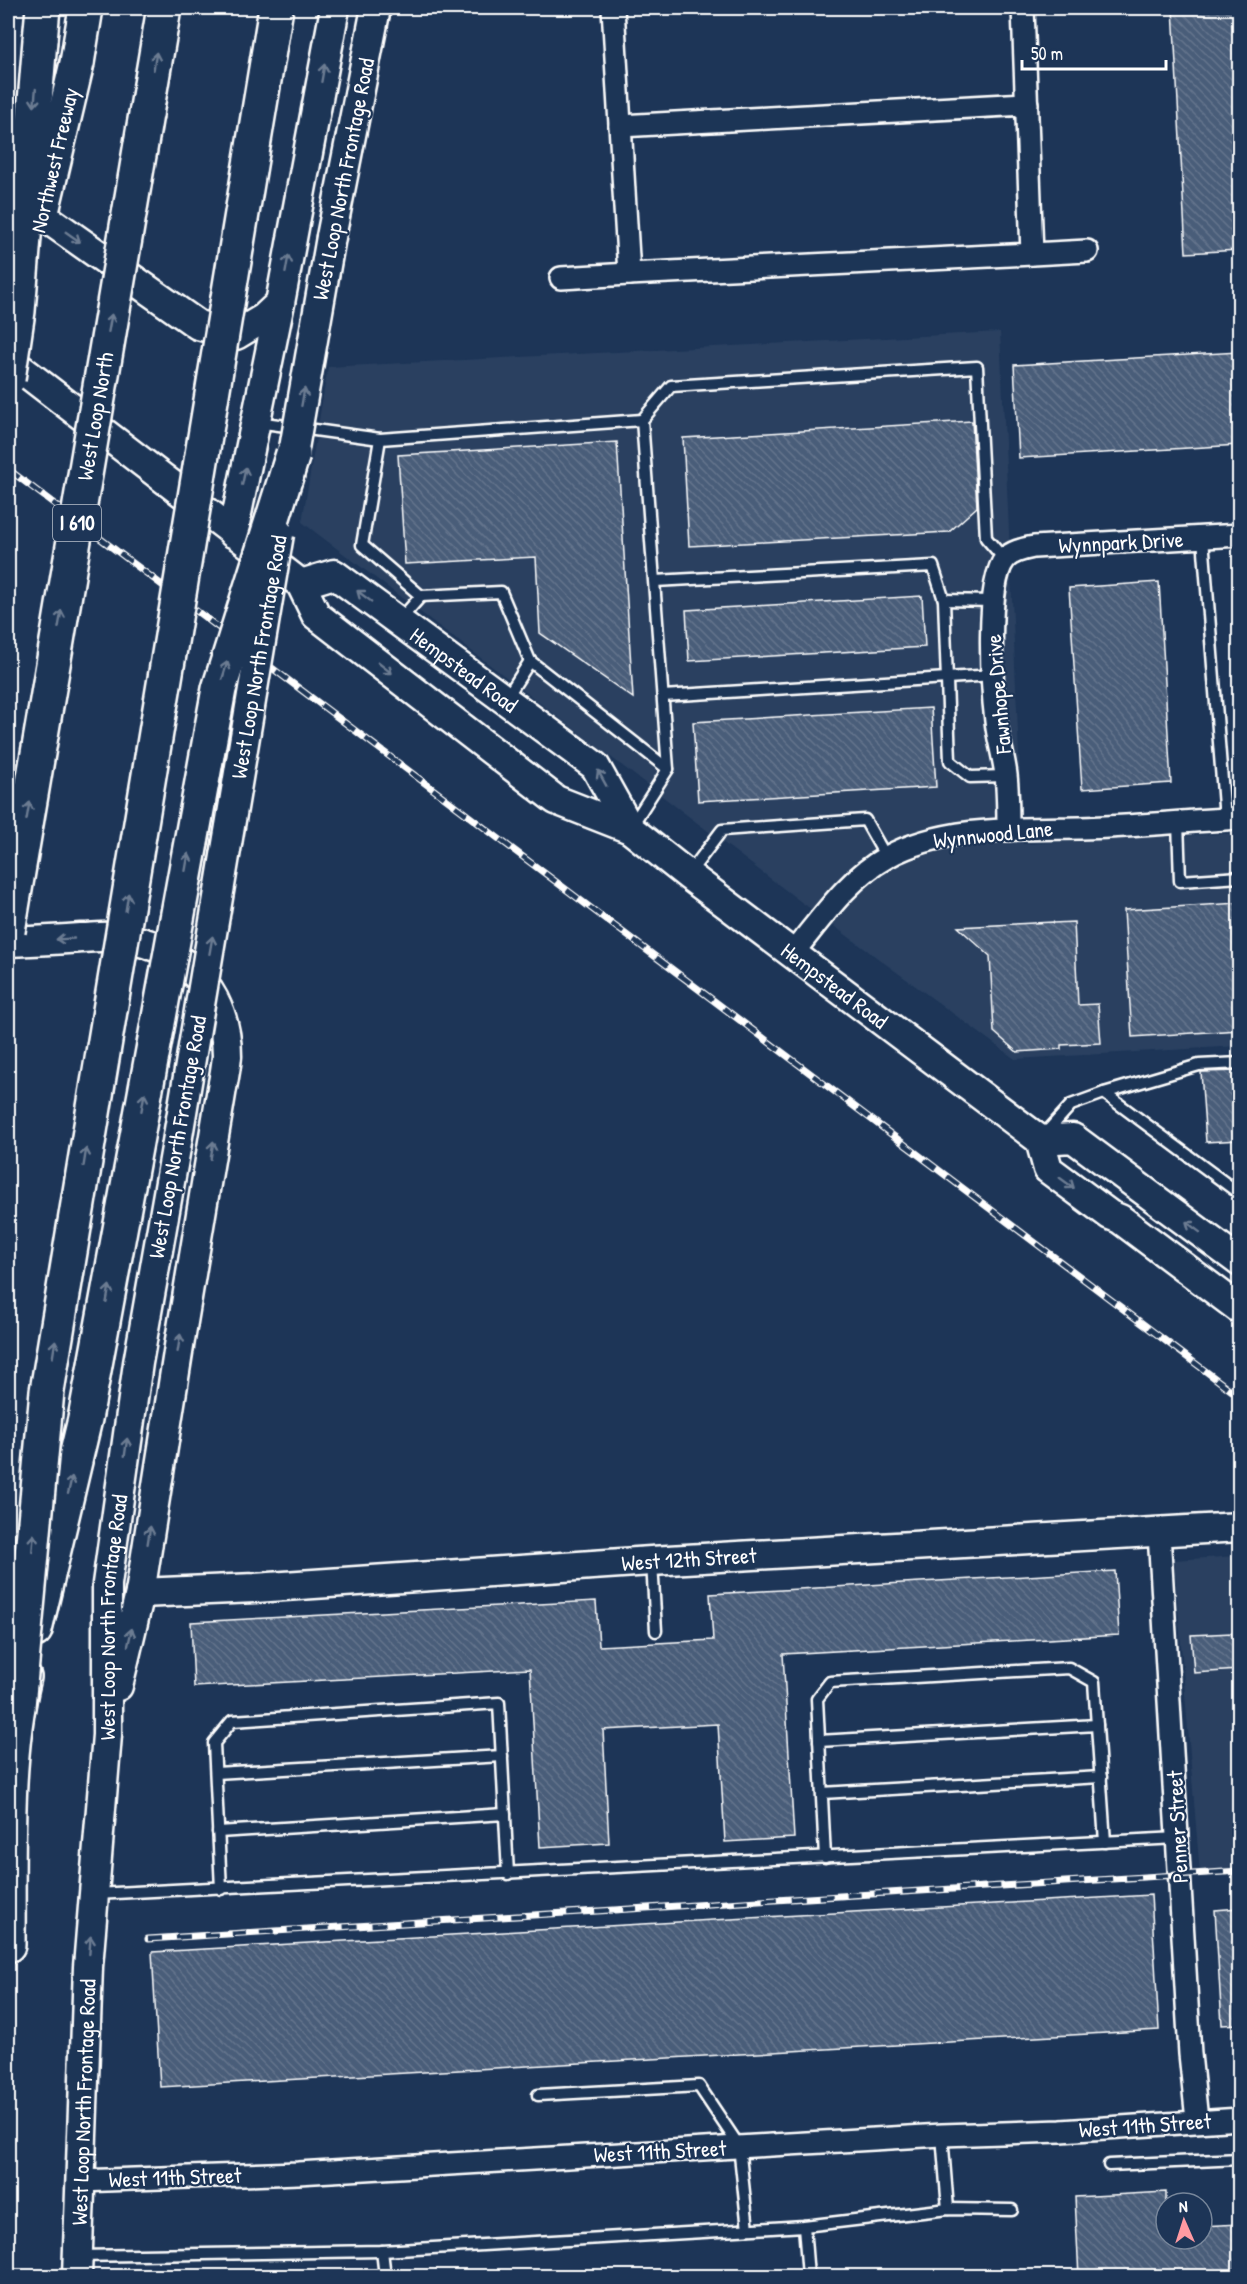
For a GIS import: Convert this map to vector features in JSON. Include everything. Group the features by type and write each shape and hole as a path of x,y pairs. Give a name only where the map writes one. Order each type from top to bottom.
{"highway":[{"path":"8,379 18,311 43,8"},
{"name":"Northwest Freeway","path":"18,311 77,63 86,8"},
{"name":"West Loop North","path":"8,931 164,8"},
{"path":"8,1944 10,1805 47,1391 276,8"},
{"path":"18,1706 85,1419 219,689 292,454"}],"main road":[{"path":"232,533 280,303 335,8"},
{"name":"West Loop North Frontage Road","path":"77,2266 84,2041 107,1735 107,1584 138,1364 292,454 338,199 376,8"},
{"path":"8,191 198,325 236,335 264,318 280,303"},
{"name":"Hempstead Road","path":"8,359 301,584 316,615 556,800 630,829 1040,1140"},
{"name":"Hempstead Road","path":"301,584 334,574 595,766 630,829"},
{"path":"8,942 112,937 155,945 191,967 205,985 224,1028 226,1057 222,1088 140,1593 107,1735"},
{"path":"1239,1262 1073,1138 1040,1140 1048,1169 1110,1215 1120,1219 1239,1309"},
{"name":"West 12th Street","path":"140,1593 255,1588 1239,1527"}],"street":[{"path":"613,8 629,274"},
{"path":"1023,8 1032,254"},
{"path":"620,126 1027,104"},
{"path":"561,278 1087,251"},
{"name":"Wynnpark Drive","path":"1005,560 1018,550 1034,547 1239,535"},
{"name":"Fawnhope Drive","path":"1005,560 995,581 992,601 996,720 1006,776 1008,830"},
{"name":"Wynnwood Lane","path":"792,954 848,885 886,857 923,842 946,836 1008,830 1232,819"},
{"name":"Penner Street","path":"1159,1533 1190,2054 1197,2120"},
{"name":"West 11th Street","path":"80,2181 298,2173 1239,2119"}],"lane":[{"path":"630,829 668,769 642,420 671,386 976,367 986,538 1005,560"},
{"path":"256,422 380,439 642,420"},
{"path":"380,439 362,545 421,596 501,592 530,660 668,769"},
{"path":"1203,538 1232,819"},
{"path":"655,581 933,566 944,600 950,761 970,777 1006,776"},
{"path":"398,622 421,596"},
{"path":"944,600 992,601"},
{"path":"505,700 530,660"},
{"path":"663,696 993,675"},
{"path":"688,875 722,830 865,820 886,857"},
{"path":"1178,822 1180,881 1239,878"},
{"path":"1040,1140 1071,1105 1199,1065 1239,1063"},
{"path":"1104,1093 1239,1194"},
{"path":"651,1562 656,1631"},
{"path":"825,1857 817,1699 830,1682 1069,1668 1094,1682 1105,1842"},
{"path":"221,1889 214,1743 232,1721 500,1703 508,1874"},
{"path":"819,1741 1097,1725"},
{"path":"216,1773 502,1756"},
{"path":"822,1793 1101,1777"},
{"path":"218,1832 505,1814"},
{"path":"94,1894 1178,1838"},
{"path":"538,2095 699,2086 739,2146 747,2229"},
{"path":"942,2135 948,2209"},
{"path":"1109,2165 1239,2159"},
{"path":"77,2266 804,2226 948,2209 1012,2210"},
{"path":"804,2226 808,2277"},
{"path":"382,2251 385,2277"}],"shaded area":[{"path":"1000,332 1023,844 1239,833 1239,1046 1015,1059 800,901 302,522 328,367"},
{"path":"1239,1556 1239,1871 1200,1874 1174,1560"}],"building":[{"path":"1173,8 1239,8 1239,53 1235,53 1239,134 1239,250 1186,253"},
{"path":"1239,352 1239,445 1019,458 1014,365"},
{"path":"972,421 977,507 949,532 689,546 683,438"},
{"path":"617,442 633,698 540,633 536,557 405,564 398,455"},
{"path":"1159,582 1171,783 1082,789 1069,588"},
{"path":"922,596 925,647 689,661 686,610"},
{"path":"931,708 936,787 698,801 693,722"},
{"path":"1239,903 1239,1030 1132,1037 1124,910"},
{"path":"1074,922 1078,1005 1098,1004 1101,1043 1061,1045 1061,1049 1017,1052 994,1032 990,956 958,927"},
{"path":"1239,1071 1239,1140 1206,1142 1201,1072"},
{"path":"1115,1571 1119,1635 783,1654 794,1838 725,1842 718,1724 603,1730 609,1843 540,1847 530,1669 194,1687 191,1622 596,1601 599,1646 713,1640 710,1594"},
{"path":"1232,1633 1232,1635 1239,1634 1239,1670 1194,1673 1191,1635"},
{"path":"1151,1895 1159,2030 160,2087 152,1952"},
{"path":"1239,1908 1239,2024 1222,2025 1215,1910"},
{"path":"1154,2193 1154,2251 1214,2251 1214,2225 1239,2224 1239,2277 1079,2277 1075,2197"}],"railway":[{"path":"8,469 1240,1397"},
{"path":"148,1939 1240,1871"}]}
